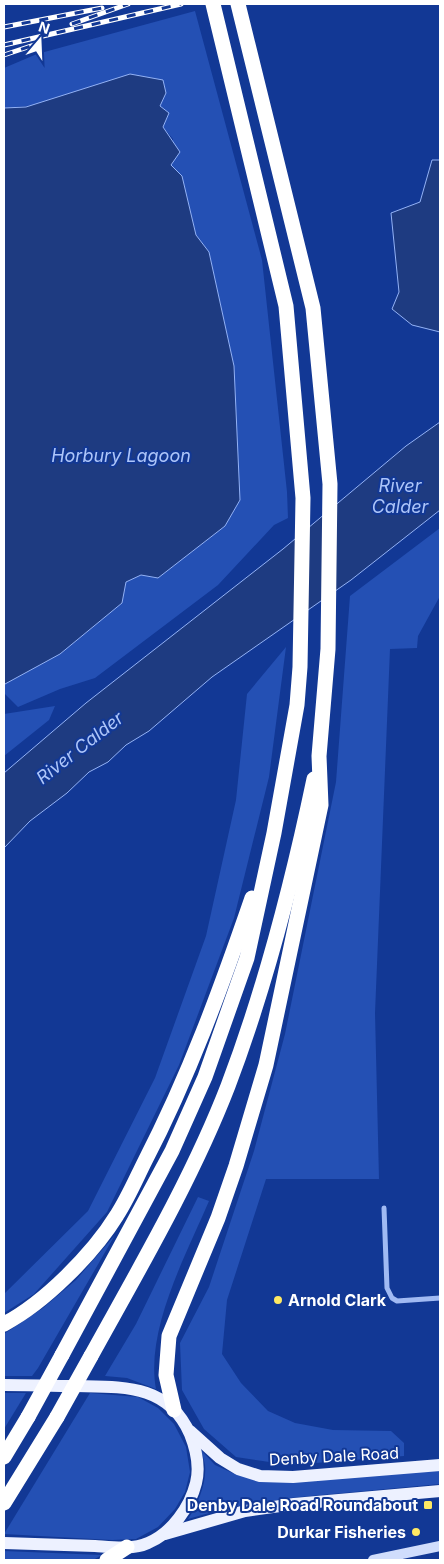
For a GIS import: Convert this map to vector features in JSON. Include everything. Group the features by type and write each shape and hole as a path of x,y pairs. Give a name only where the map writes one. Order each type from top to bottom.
{"highway":[{"path":"4,1456 28,1417 172,1151 205,1077 247,958 274,833 297,705 300,667 303,498 286,306 212,4"},
{"path":"4,1503 57,1417 91,1356 194,1164 228,1086 270,963 296,867 319,756 328,649 330,484 313,308 238,4"},
{"path":"174,1410 166,1375 170,1336 218,1218 236,1166 266,1064 321,805 319,756"},
{"path":"4,1324 20,1316 63,1279 86,1256 117,1215 164,1123 208,1021 274,833"},
{"path":"107,1560 127,1547"}],"main road":[{"path":"4,1385 124,1387 147,1392 174,1410 186,1427 197,1456 198,1475 194,1491 178,1519 163,1534 147,1544 127,1547 4,1543"},
{"name":"Denby Dale Road","path":"186,1427 220,1458 238,1469 260,1476 293,1477 440,1465"},
{"path":"163,1534 245,1511 294,1504 440,1491"}],"street":[{"path":"384,1208 387,1288 389,1293 397,1301 440,1298"},
{"path":"373,1560 440,1546"}],"shaded area":[{"path":"195,11 262,260 287,492 288,518 274,525 218,585 95,678 60,689 18,707 4,693 4,683 60,654 122,603 126,582 141,575 158,578 225,526 240,500 234,366 209,252 196,235 187,197 170,165 173,139 163,127 169,113 160,106 166,93 4,108 4,68 37,54"},
{"path":"440,528 440,596 418,636 417,648 390,649 375,1013 379,1179 266,1179 227,1300 222,1354 241,1383 268,1411 295,1423 333,1430 391,1431 404,1443 404,1456 290,1465 236,1457 204,1429 182,1390 180,1343 209,1287 254,1151 285,1034 336,782 350,596"},
{"path":"286,647 269,777 234,918 179,1065 107,1212 34,1294 4,1313 4,1294 88,1211 155,1078 206,936 236,800 247,694"},
{"path":"55,706 49,720 4,756 4,714"},
{"path":"198,1197 209,1201 179,1269 162,1318 156,1342 154,1366 156,1389 127,1378 105,1376 136,1324"},
{"path":"115,1235 32,1376 4,1376 4,1334 43,1308 76,1280"},
{"path":"4,1393 26,1393 4,1429"},
{"path":"90,1393 138,1397 158,1408 174,1424 186,1447 190,1472 185,1492 175,1509 158,1527 136,1539 112,1540 4,1534"},
{"path":"200,1449 215,1465 237,1475 440,1471 440,1484 289,1498 227,1508 188,1519 198,1500 205,1478 204,1459"},
{"path":"4,1551 102,1555 93,1560 4,1560"}],"water":[{"name":"Horbury Lagoon","path":"130,74 163,80 166,93 160,106 169,113 163,127 180,152 171,165 182,176 196,235 209,252 234,366 240,500 225,526 158,578 141,575 126,582 122,603 60,654 5,684 4,108 26,107"},
{"path":"432,160 440,160 440,332 412,325 392,309 399,292 391,213 420,202"},
{"name":"River Calder","path":"440,422 440,510 351,580 212,677 149,731 126,745 108,762 89,772 67,793 30,821 4,848 4,773 86,703 283,549 406,446"}],"railway":[{"path":"72,24 128,4"},
{"path":"4,45 181,4"},
{"path":"4,27 102,8"},
{"path":"4,55 40,43"}],"place":[{"name":"Arnold Clark","path":"278,1300"},
{"name":"Denby Dale Road Roundabout","path":"428,1505"},
{"name":"Durkar Fisheries","path":"416,1532"}]}
